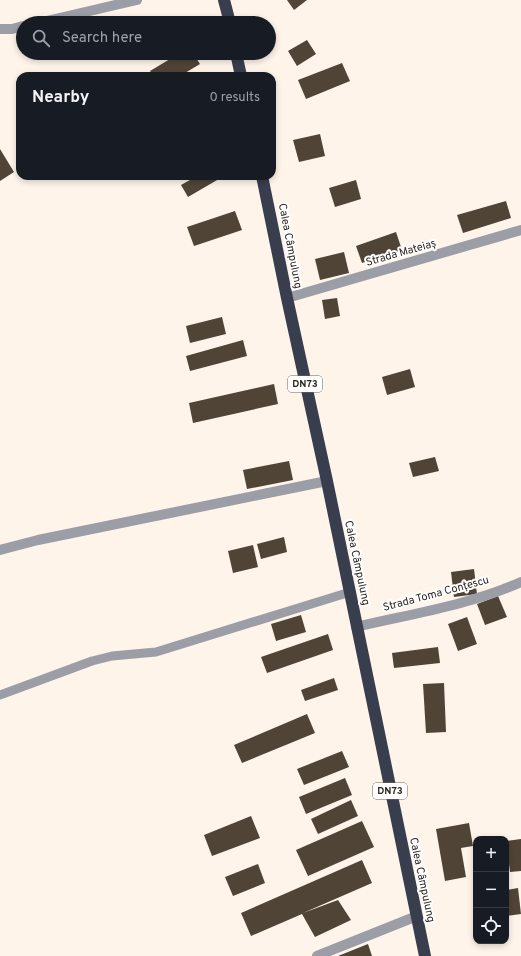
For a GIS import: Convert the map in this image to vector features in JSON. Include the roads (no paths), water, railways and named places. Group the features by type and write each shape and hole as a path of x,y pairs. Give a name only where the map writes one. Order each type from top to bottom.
{"highway":[{"path":"224,0 228,16"},
{"path":"238,60 240,72"},
{"name":"Calea Câmpulung","path":"263,180 425,956"}],"street":[{"path":"68,16 137,0"},
{"path":"0,29 16,28"},
{"name":"Strada Mateiaș","path":"287,298 521,230"},
{"path":"0,550 38,540 326,482"},
{"name":"Strada Toma Conțescu","path":"356,627 466,601 521,582"},
{"path":"317,956 417,916"}],"lane":[{"path":"0,695 92,661 112,656 156,652 350,592"}]}
